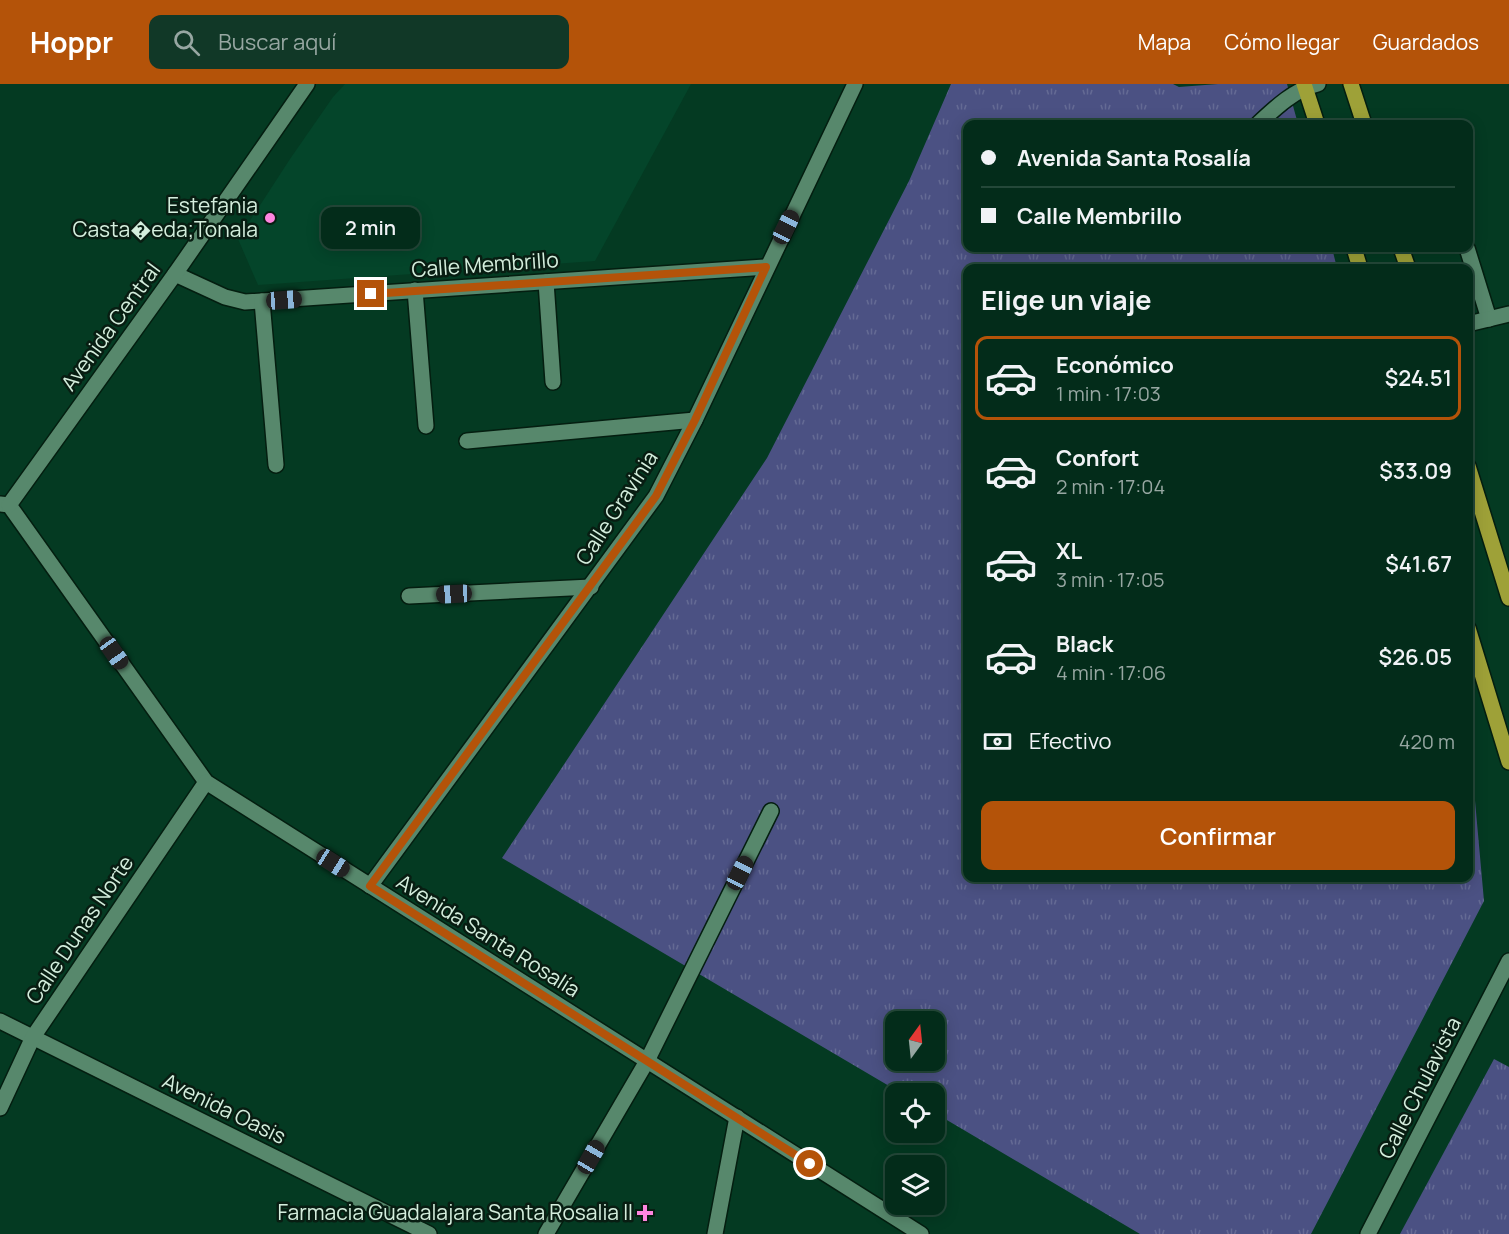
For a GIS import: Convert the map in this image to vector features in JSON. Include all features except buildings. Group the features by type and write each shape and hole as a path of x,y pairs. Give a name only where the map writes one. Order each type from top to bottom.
{"main road":[{"path":"1352,84 1363,120"},
{"path":"1309,85 1316,120"},
{"path":"1473,480 1504,566 1509,598"},
{"path":"1473,644 1509,762"}],"street":[{"name":"Avenida Central","path":"5,505 175,274 307,84"},
{"name":"Calle Gravinia","path":"370,886 656,496 695,420 855,84"},
{"path":"1262,120 1272,110 1309,85"},
{"name":"Calle Membrillo","path":"175,274 225,297 245,302 766,267"},
{"path":"1473,267 1489,319"},
{"path":"546,282 553,382"},
{"path":"415,291 426,426"},
{"path":"262,301 276,465"},
{"path":"1473,323 1509,314"},
{"path":"467,441 695,420"},
{"name":"Avenida Santa Rosalía","path":"5,505 206,782 921,1234"},
{"path":"409,596 591,587"},
{"name":"Calle Dunas Norte","path":"0,1108 33,1037 206,782"},
{"path":"546,1234 647,1061 771,811"},
{"name":"Calle Chulavista","path":"1368,1234 1509,962"},
{"name":"Avenida Oasis","path":"0,1021 429,1234"},
{"path":"715,1234 736,1117"}],"shaded area":[{"path":"345,84 691,84 595,261 258,285 238,239 290,159 333,97"}],"green space":[{"path":"951,84 1173,84 1179,87 1218,84 1287,84 1297,120 963,120 963,252 1333,252 1336,264 963,264 963,882 1473,882 1473,778 1484,901 1311,1234 1140,1234 945,1119 945,1083 885,1084 502,858 767,458 909,181"},
{"path":"1494,1059 1509,1067 1509,1234 1400,1234"}],"place":[{"name":"Estefania Casta�eda;Tonala","path":"270,218"},
{"name":"Farmacia Guadalajara Santa Rosalia II","path":"645,1213"}],"route":[{"path":"371,294 766,267 695,420 656,496 370,886 810,1164"}]}
